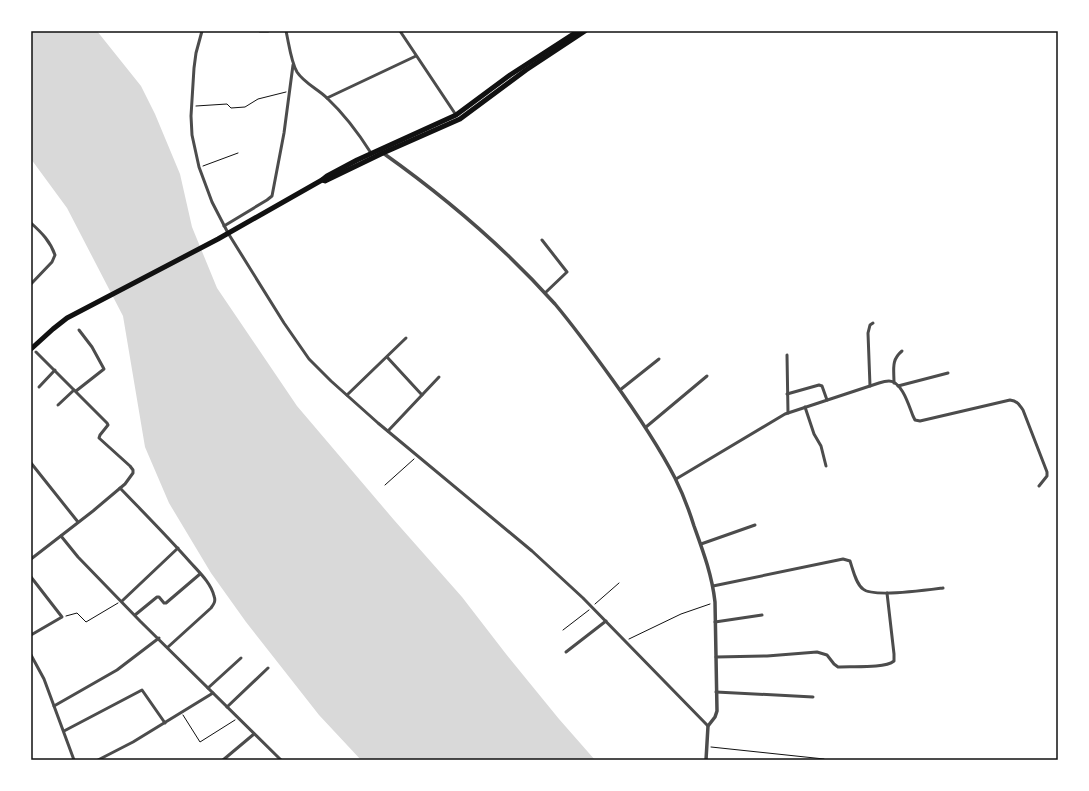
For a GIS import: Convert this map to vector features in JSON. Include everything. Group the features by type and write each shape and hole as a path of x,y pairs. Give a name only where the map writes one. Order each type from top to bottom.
{"highway":[{"path":"33,351 53,329 67,318 218,239 322,180 325,181 366,158 456,115 578,31"},
{"path":"366,158 371,154 460,119 525,68 585,31"}],"street":[{"path":"202,31 196,53 191,106 192,134 199,167 212,202 228,233 284,323 309,359 388,431 532,551 583,598 708,726"},
{"path":"260,31 268,31"},
{"path":"286,31 293,65 298,74 338,108 363,140 371,154"},
{"path":"400,31 456,115"},
{"path":"327,98 416,56"},
{"path":"224,226 272,196 284,133 293,65"},
{"path":"381,151 456,208 507,255 545,293 620,390 646,427 676,479 701,544 713,586 715,602 717,711 715,718 708,726 706,760"},
{"path":"31,223 43,234 52,246 55,255 52,262 31,284"},
{"path":"542,240 567,270 566,274 545,293"},
{"path":"870,386 868,333 870,325 873,323"},
{"path":"58,405 104,369 92,346 79,330"},
{"path":"347,395 406,338"},
{"path":"31,559 120,488 131,476 133,470 101,440 100,435 108,425 55,370 33,351"},
{"path":"894,383 894,362 895,358 902,351"},
{"path":"787,355 788,413"},
{"path":"387,357 422,395"},
{"path":"620,390 659,359"},
{"path":"39,387 55,370"},
{"path":"898,386 948,373"},
{"path":"646,427 707,376"},
{"path":"388,431 439,377"},
{"path":"676,479 788,413 889,381 898,386 903,392 915,420 920,421 1010,400 1015,401 1023,410 1047,472 1047,476 1039,486"},
{"path":"787,394 819,385 822,386 827,400"},
{"path":"806,407 814,434 821,446 826,466"},
{"path":"31,463 78,522"},
{"path":"120,488 178,548 212,590 215,598 215,602 211,608 168,647"},
{"path":"701,544 755,525"},
{"path":"61,536 78,557 281,760"},
{"path":"122,601 178,548"},
{"path":"713,586 846,559 850,561 859,584 868,592 887,593 943,588"},
{"path":"135,615 157,597 166,603 200,574"},
{"path":"31,578 62,617 31,635"},
{"path":"716,657 767,656 817,652 827,655 838,667 882,665 891,663 894,661 894,654 887,593"},
{"path":"715,622 762,615"},
{"path":"566,652 606,622"},
{"path":"54,706 117,670 159,638"},
{"path":"31,655 44,678 74,760"},
{"path":"208,688 241,658"},
{"path":"227,707 268,668"},
{"path":"64,731 142,690 165,723"},
{"path":"716,692 813,697"},
{"path":"98,760 133,742 213,693"},
{"path":"223,760 254,734"},
{"path":"273,760 277,757"}],"path":[{"path":"191,106 227,104 231,108 245,107 258,99 289,91"},
{"path":"199,167 238,153"},
{"path":"385,485 418,456"},
{"path":"62,617 77,613 86,622 122,601"},
{"path":"625,641 681,614 715,602"},
{"path":"181,713 200,742 238,718"},
{"path":"706,746 824,758"}],"shaded area":[{"path":"31,31 97,31 141,86 155,114 180,174 192,227 217,288 297,406 462,597 559,719 595,760 361,760 319,715 246,622 211,573 169,503 145,447 123,316 67,208 31,159"}]}
